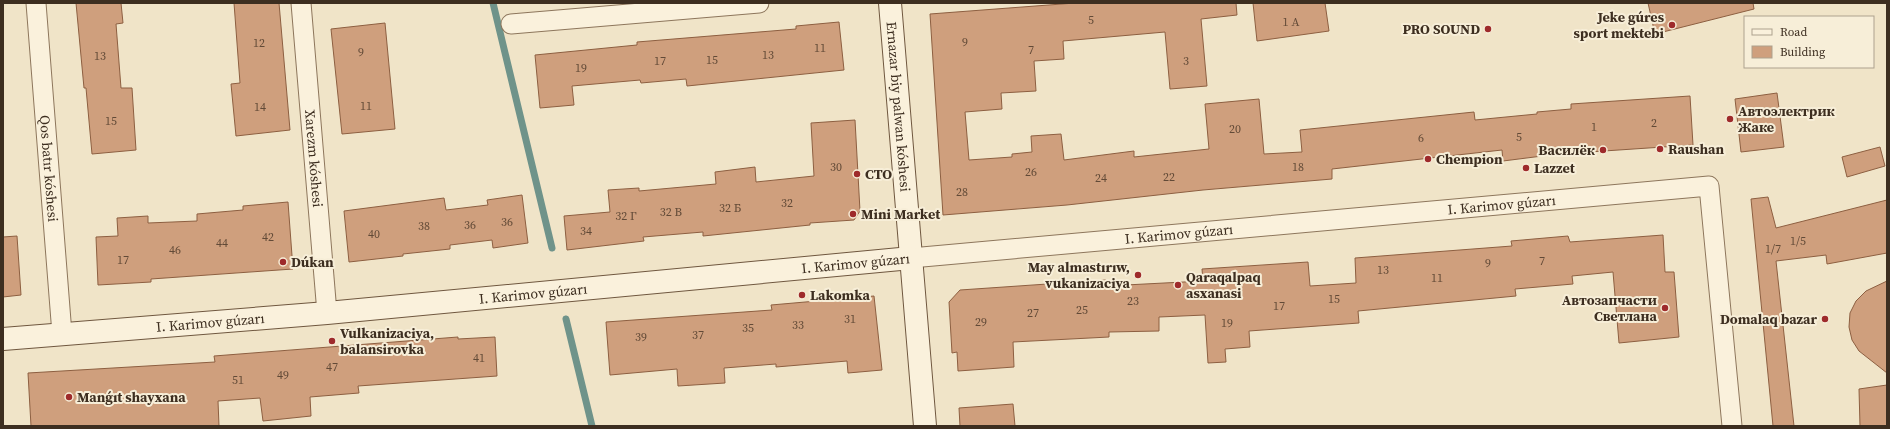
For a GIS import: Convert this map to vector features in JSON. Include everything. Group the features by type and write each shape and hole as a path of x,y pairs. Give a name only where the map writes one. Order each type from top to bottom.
{"street":[{"name":"Qos batır kóshesi","path":"36,3 62,334"},
{"name":"Xarezm kóshesi","path":"301,3 327,313"},
{"path":"511,24 759,3"},
{"name":"Ernazar biy palwan kóshesi","path":"890,3 925,426"},
{"name":"I. Karimov gúzarı","path":"3,339 327,313 911,258 1709,186 1732,426"}],"building":[{"path":"76,3 121,3 123,23 116,24 121,88 132,88 136,150 92,154"},
{"path":"234,3 279,3 290,130 236,136 231,84 240,83"},
{"path":"1075,3 1236,3 1237,15 1201,19 1207,86 1170,89 1165,32 1063,41 1064,59 1034,61 1036,91 1001,93 1002,109 965,112 969,160 1012,157 1012,154 1032,152 1031,136 1061,134 1064,160 1134,151 1134,157 1209,149 1205,104 1259,99 1264,154 1302,152 1300,130 1474,112 1475,120 1571,109 1571,104 1690,96 1693,145 1574,152 1503,161 1502,150 1332,169 1332,179 1203,190 1067,205 943,215 930,14"},
{"path":"1253,3 1325,3 1329,31 1257,41"},
{"name":"Jeke gúres sport mektebi","path":"1648,3 1753,3 1754,9 1655,34"},
{"path":"839,22 844,70 687,86 686,79 641,83 640,80 572,86 574,105 540,108 535,55 637,45 637,42 796,29 796,26"},
{"path":"385,23 395,129 342,134 331,29"},
{"path":"1777,93 1784,147 1741,152 1735,99"},
{"path":"855,120 860,211 854,220 810,223 810,225 703,236 703,232 643,237 644,241 567,250 564,216 610,212 608,190 639,188 639,191 716,184 715,172 755,167 756,182 814,176 811,123"},
{"path":"1880,147 1885,166 1847,177 1842,157"},
{"path":"522,195 528,243 493,248 492,240 450,245 450,249 349,262 344,211 444,198 446,210 488,205 487,200"},
{"path":"1768,197 1776,228 1887,200 1887,253 1827,264 1826,255 1776,261 1794,426 1773,426 1751,199"},
{"path":"288,202 293,269 151,279 151,282 98,285 96,237 118,236 117,218 148,216 148,223 197,221 197,214 243,210 243,206"},
{"path":"1663,235 1665,272 1674,272 1679,337 1619,343 1613,272 1572,276 1573,284 1515,289 1516,296 1358,311 1359,323 1249,331 1250,347 1225,349 1226,362 1208,363 1205,315 1159,317 1159,331 1109,332 1109,337 1013,342 1014,367 958,371 957,352 952,353 949,302 960,290 1106,280 1106,286 1203,281 1202,269 1308,262 1310,286 1356,283 1355,258 1512,246 1511,241 1568,236 1570,242"},
{"path":"17,236 21,295 3,297 3,237"},
{"path":"1887,281 1887,373 1859,351 1852,340 1849,327 1850,313 1856,301 1866,291"},
{"path":"874,296 882,370 848,373 847,361 776,367 776,364 724,368 725,383 678,386 677,369 610,375 606,322 772,310 771,305"},
{"path":"458,337 458,339 495,337 497,376 358,386 359,393 310,397 311,416 263,421 260,398 218,401 219,426 31,426 28,373 215,362 214,356"},
{"path":"1887,385 1887,426 1860,426 1859,389"},
{"path":"1013,404 1015,426 960,426 959,408"}],"waterway":[{"path":"493,3 552,248"},
{"path":"566,319 592,426"}],"place":[{"name":"Jeke gúres sport mektebi","path":"1672,25"},
{"name":"PRO SOUND","path":"1488,29"},
{"name":"Автоэлектрик Жаке","path":"1730,119"},
{"name":"Raushan","path":"1660,149"},
{"name":"Василёк","path":"1603,150"},
{"name":"Chempion","path":"1428,159"},
{"name":"Lazzet","path":"1526,168"},
{"name":"СТО","path":"857,174"},
{"name":"Mini Market","path":"853,214"},
{"name":"Dúkan","path":"283,262"},
{"name":"May almastırıw, vukanizaciya","path":"1138,275"},
{"name":"Qaraqalpaq asxanasi","path":"1178,285"},
{"name":"Lakomka","path":"802,295"},
{"name":"Автозапчасти Светлана","path":"1665,308"},
{"name":"Domalaq bazar","path":"1825,319"},
{"name":"Vulkanizaciya, balansirovka","path":"332,341"},
{"name":"Manǵıt shayxana","path":"69,397"}]}
